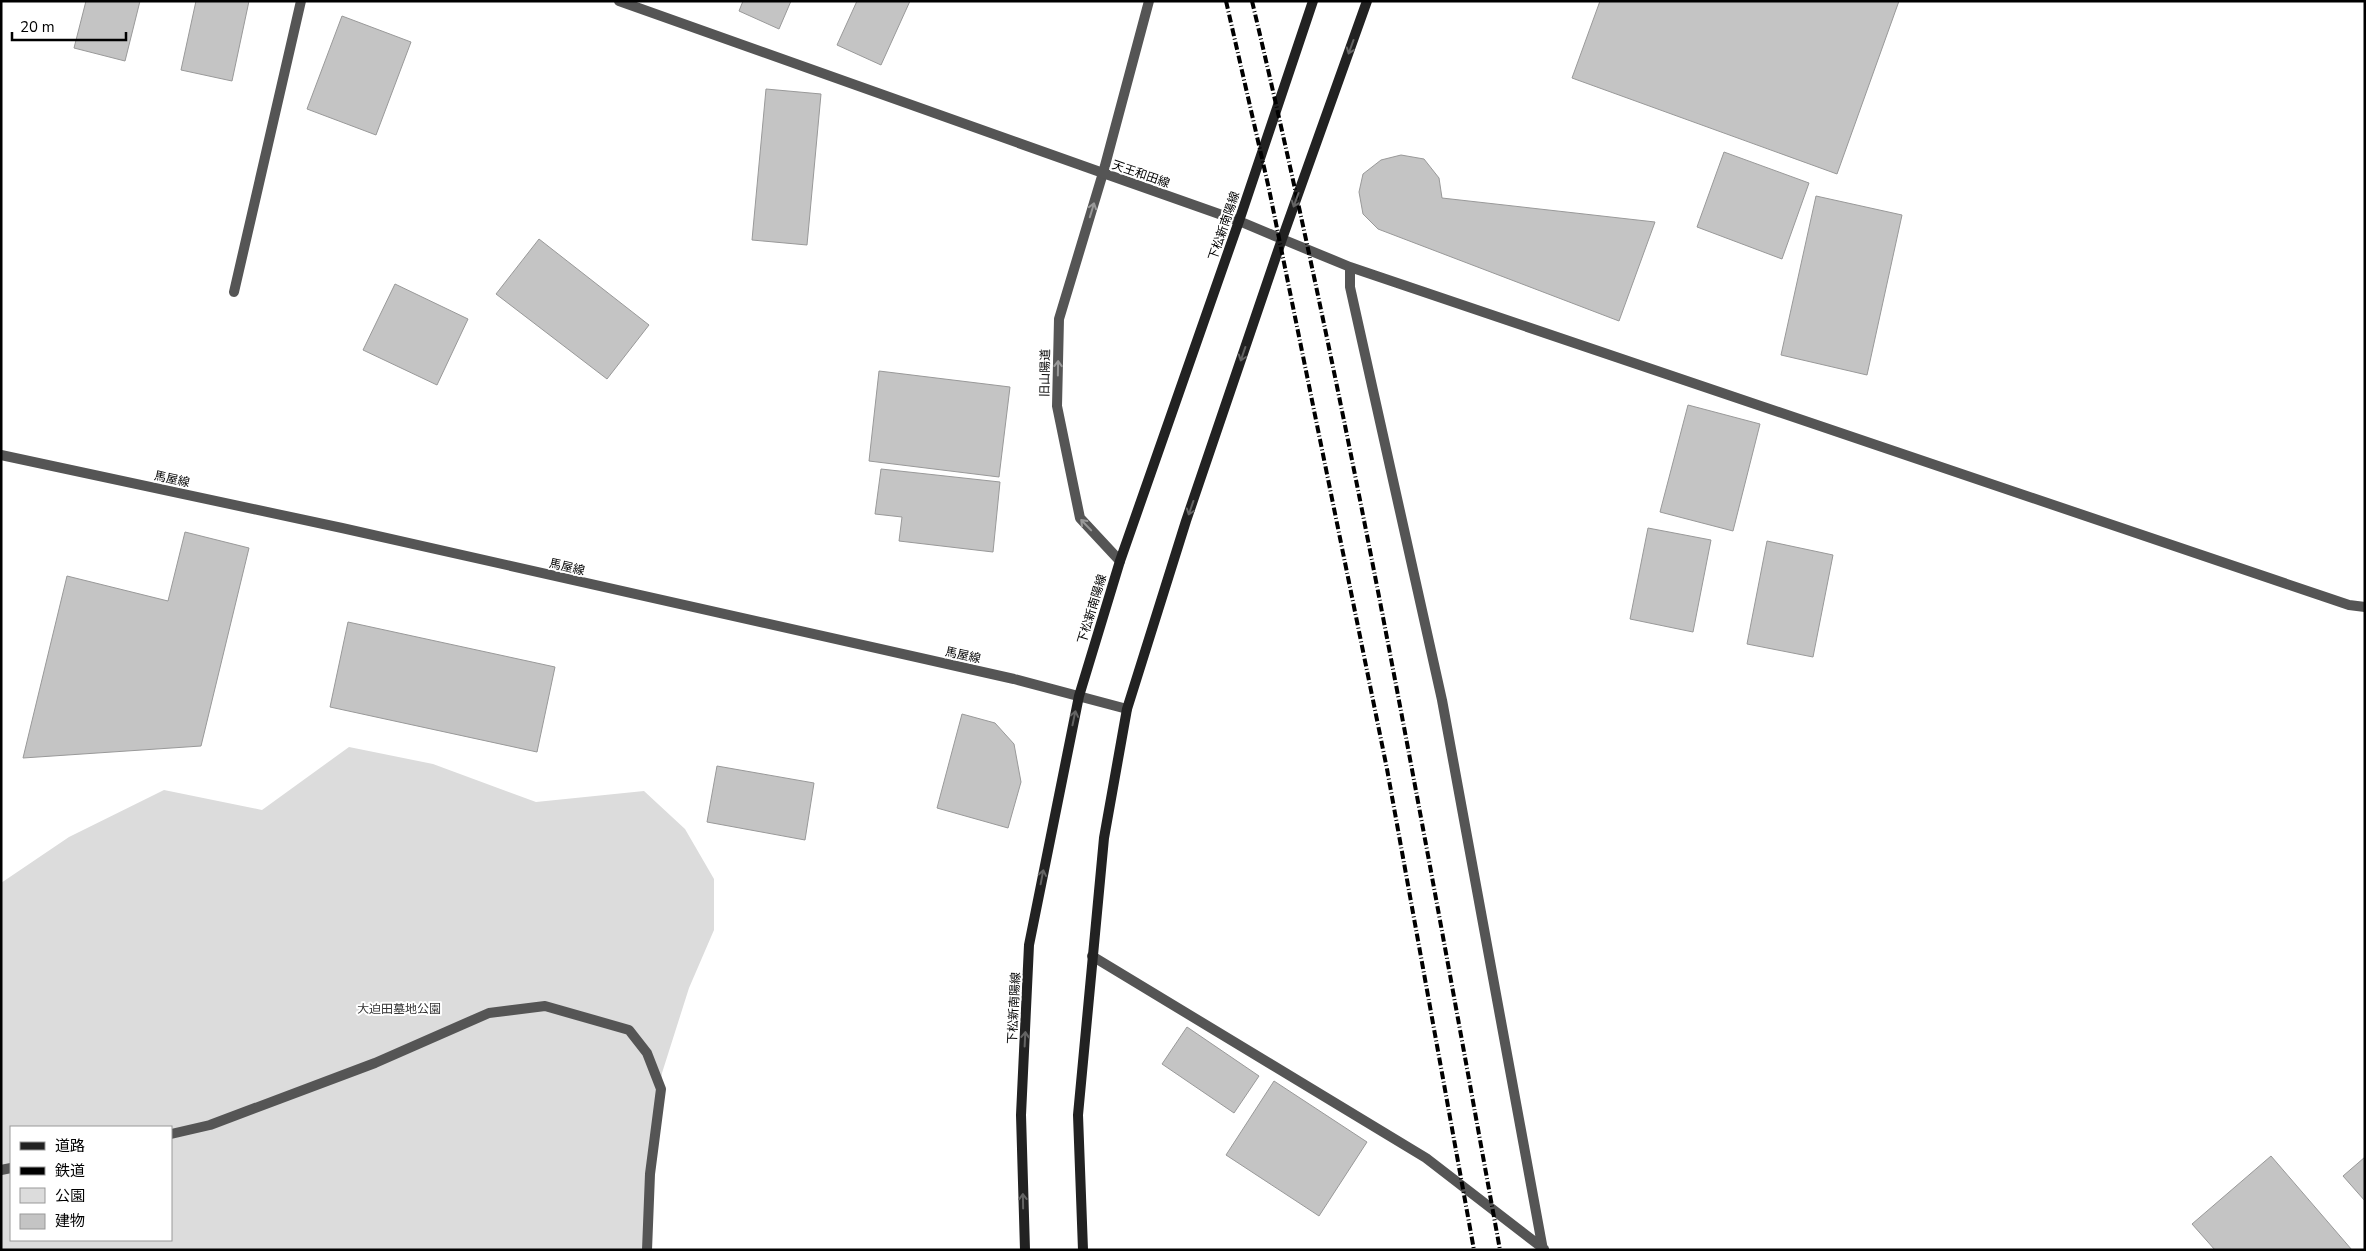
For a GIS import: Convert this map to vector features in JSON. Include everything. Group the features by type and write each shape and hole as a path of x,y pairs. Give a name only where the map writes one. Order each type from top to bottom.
{"main road":[{"name":"下松新南陽線","path":"1025,1250 1021,1115 1029,945 1079,696 1120,561 1239,221 1313,1"},
{"path":"1083,1250 1078,1116 1104,838 1127,709 1186,521 1282,239 1367,1"}],"street":[{"path":"234,292 301,1"},
{"path":"619,1 1103,174"},
{"name":"天王和田線","path":"1149,1 1103,174 1239,221 1350,267 2349,605 2365,607"},
{"name":"旧山陽道","path":"1103,174 1059,319 1057,406 1080,518 1120,561"},
{"path":"1350,267 1350,287 1442,700 1544,1249"},
{"name":"馬屋線","path":"1,455 342,528 1079,696 1127,709"},
{"path":"1092,956 1426,1158 1544,1249"},
{"path":"172,1134 210,1125 366,1066 489,1013 545,1006 629,1030 647,1053 661,1089 650,1174 647,1250"}],"green space":[{"name":"大迫田墓地公園","path":"349,747 433,764 536,802 644,791 685,829 714,879 714,930 689,988 662,1073 646,1250 1,1250 1,883 69,837 164,790 262,810"}],"building":[{"path":"86,1 140,1 125,61 74,48"},
{"path":"196,1 249,1 232,81 181,70"},
{"path":"743,1 791,1 779,29 739,11"},
{"path":"857,1 910,1 881,65 837,45"},
{"path":"1600,1 1899,1 1837,174 1572,78"},
{"path":"342,16 411,42 376,135 307,109"},
{"path":"766,89 821,94 807,245 752,240"},
{"path":"1724,152 1809,183 1782,259 1697,227"},
{"path":"1401,155 1424,159 1439,178 1442,198 1655,222 1619,321 1378,229 1363,214 1359,192 1363,174 1381,160"},
{"path":"1816,196 1902,215 1867,375 1781,355"},
{"path":"539,239 649,325 607,379 496,294"},
{"path":"395,284 468,319 437,385 363,350"},
{"path":"879,371 1010,387 999,477 869,461"},
{"path":"1688,405 1760,424 1733,531 1660,512"},
{"path":"881,469 1000,482 993,552 899,541 902,517 875,514"},
{"path":"1648,528 1711,540 1693,632 1630,619"},
{"path":"185,532 249,548 201,746 23,758 67,576 168,601"},
{"path":"1767,541 1833,555 1813,657 1747,644"},
{"path":"348,622 555,667 537,752 330,707"},
{"path":"962,714 995,723 1014,744 1021,782 1008,828 937,808"},
{"path":"717,766 814,783 805,840 707,822"},
{"path":"1187,1027 1259,1076 1234,1113 1162,1064"},
{"path":"1274,1081 1367,1142 1319,1216 1226,1155"},
{"path":"2271,1156 2352,1250 2215,1250 2192,1224"},
{"path":"2365,1157 2365,1201 2343,1176"}],"railway":[{"path":"1226,1 1269,189 1387,769 1474,1250"},
{"path":"1252,1 1288,156 1353,467 1414,780 1500,1250"}]}
